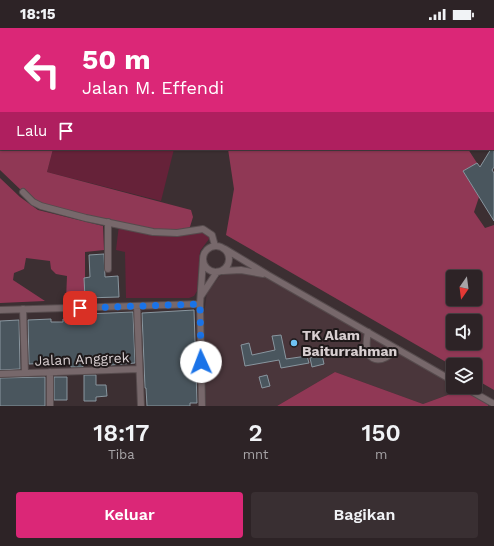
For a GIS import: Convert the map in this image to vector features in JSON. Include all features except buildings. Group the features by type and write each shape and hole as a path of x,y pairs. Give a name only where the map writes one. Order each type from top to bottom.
{"street":[{"path":"23,192 33,202 41,206 86,218 165,233 203,229 212,235 215,246"},
{"path":"108,222 108,269"},
{"path":"202,406 200,296 203,260 206,250 215,246 225,249 446,377"},
{"path":"200,296 229,263 228,253 225,249"},
{"path":"203,260 208,269 220,272 241,270 268,275"},
{"path":"0,310 200,304"},
{"path":"137,306 141,406"},
{"name":"Jalan Anggrek","path":"23,309 25,373"},
{"path":"368,332 366,347 367,353 370,356 379,359 391,355 398,349"},
{"name":"Jalan Anggrek","path":"0,374 139,369"},
{"path":"50,372 50,406"},
{"path":"476,394 494,404"}],"shaded area":[{"path":"0,150 53,150 47,172 191,210 193,217 189,230 165,233 41,206 23,192 0,170"},
{"path":"53,150 174,150 161,201 47,172"},
{"path":"228,150 469,150 477,163 463,171 479,197 474,212 485,228 494,225 494,390 482,383 482,358 446,358 446,362 226,235 234,189"},
{"path":"0,178 20,197 38,210 103,226 104,250 85,252 85,298 66,300 67,276 56,274 51,269 50,261 26,258 24,269 14,273 13,280 45,301 0,303"},
{"path":"119,225 199,229 212,235 200,251 197,291 194,296 189,298 126,298 125,252 116,250"},
{"name":"TK Alam Baiturrahman","path":"230,270 264,277 446,378 446,394 450,394 423,404 335,372 277,406 206,406 204,315 207,292 220,276"},
{"path":"335,372 423,404 450,394 474,394 490,402 488,406 277,406"}],"place":[{"name":"TK Alam Baiturrahman","path":"294,343"}],"route":[{"path":"80,308 200,304 201,362"}]}
